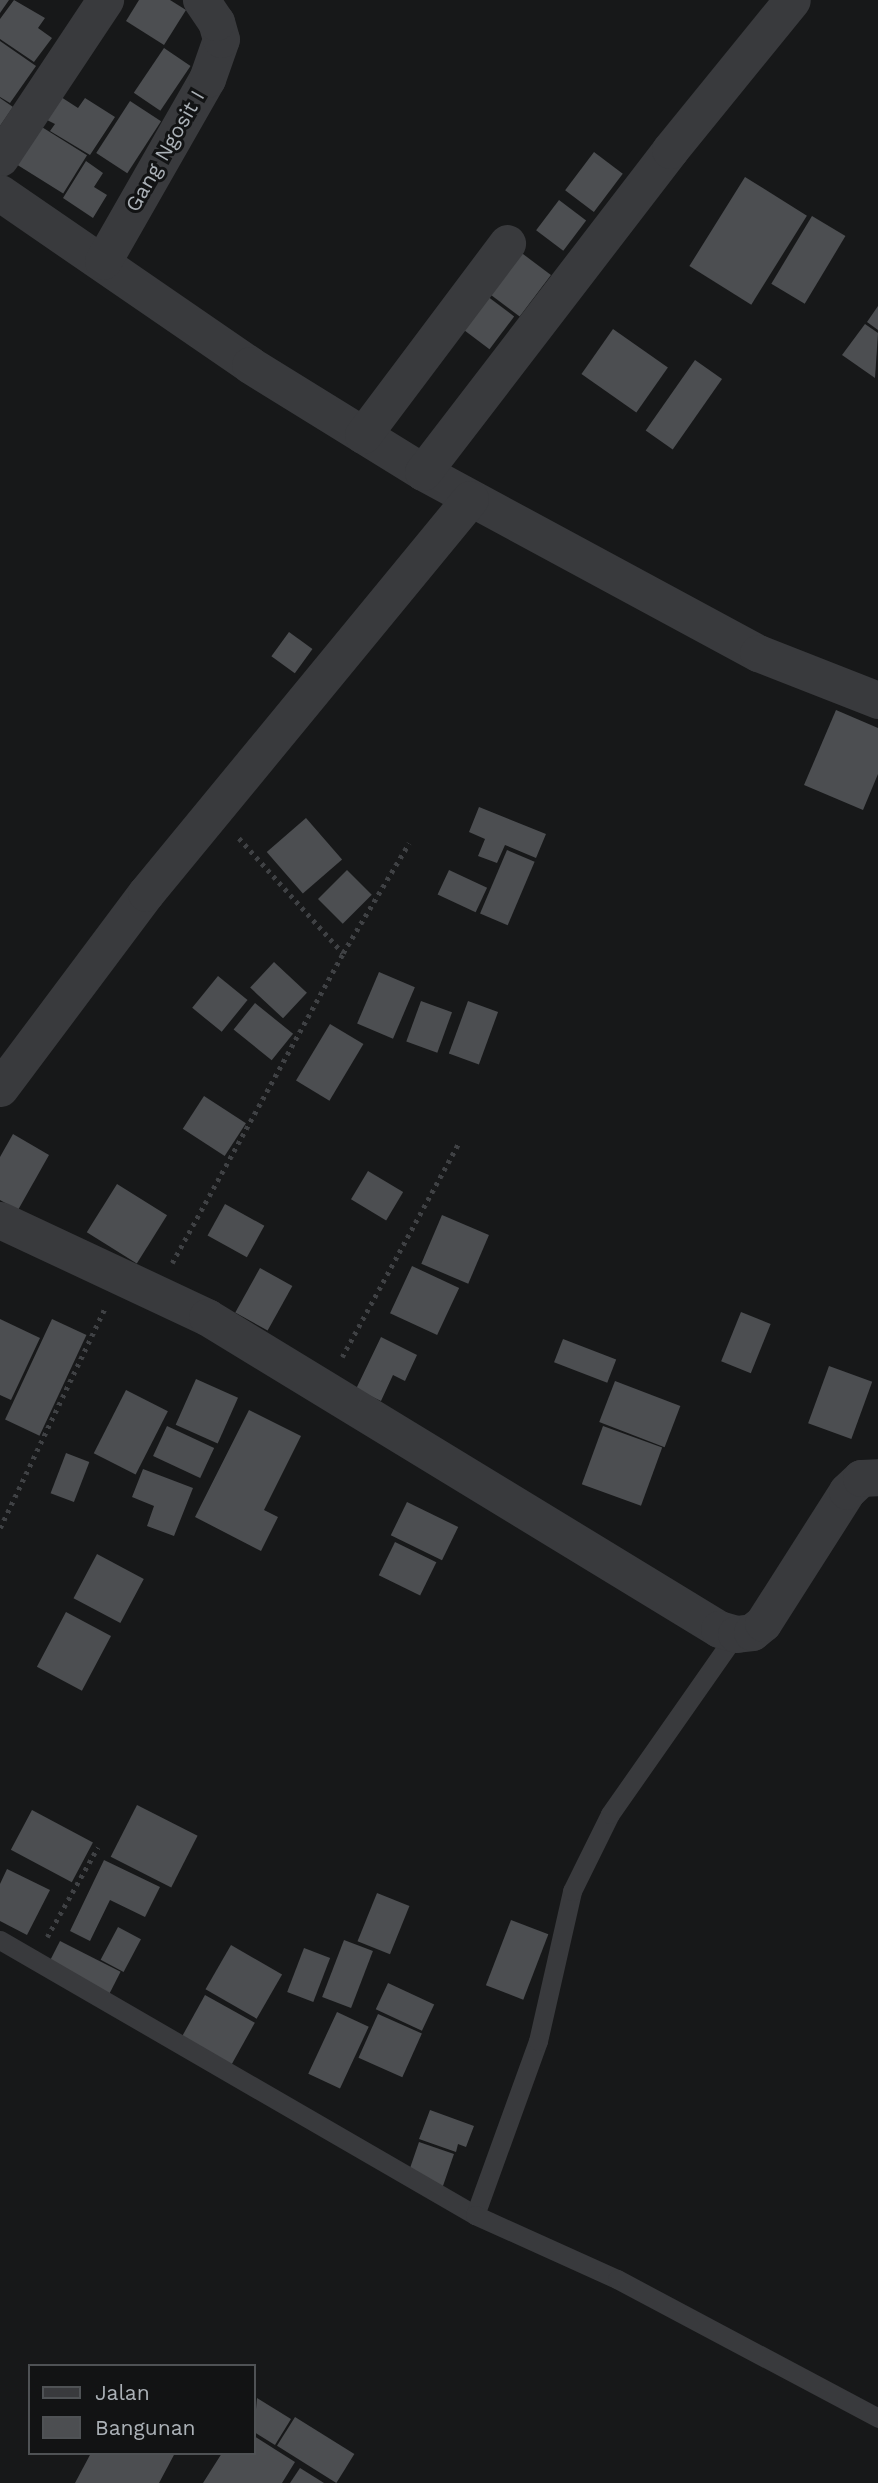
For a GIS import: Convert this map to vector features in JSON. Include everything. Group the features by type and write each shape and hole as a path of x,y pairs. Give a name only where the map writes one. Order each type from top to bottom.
{"street":[{"path":"0,158 105,0"},
{"name":"Gang Ngosit I","path":"103,261 206,79 221,38 216,22 201,0"},
{"path":"422,472 670,150 792,0"},
{"path":"0,193 103,261 250,365 422,472 758,653 878,700"},
{"path":"363,435 507,243"},
{"path":"0,1088 146,892 215,812 470,499"},
{"path":"0,1220 156,1291 325,1389 719,1629 736,1634 752,1632 763,1623 848,1491 860,1478 878,1477"}],"lane":[{"path":"475,2215 538,2041 572,1891 610,1814 736,1634"},
{"path":"0,1940 475,2215 617,2279 878,2418"}],"path":[{"path":"215,812 343,953"},
{"path":"156,1291 343,953 409,844"},
{"path":"325,1389 459,1142"},
{"path":"0,1528 120,1275"},
{"path":"34,1961 98,1847"}],"building":[{"path":"0,0 9,0 0,13"},
{"path":"14,0 45,18 38,28 52,38 34,62 0,39 0,19"},
{"path":"139,0 170,0 186,10 164,45 126,21"},
{"path":"0,41 36,66 10,103 0,97"},
{"path":"164,48 191,66 160,111 134,93"},
{"path":"61,97 78,108 85,98 115,117 90,155 50,131 55,124 47,120"},
{"path":"0,98 13,107 0,126"},
{"path":"130,101 161,121 127,173 96,153"},
{"path":"37,124 87,155 63,193 13,162"},
{"path":"594,152 623,174 594,212 565,190"},
{"path":"86,161 103,173 94,187 107,195 93,218 63,198"},
{"path":"745,177 807,216 751,305 689,266"},
{"path":"559,200 586,220 563,251 536,230"},
{"path":"812,216 845,236 805,304 771,284"},
{"path":"519,251 551,275 520,317 488,293"},
{"path":"487,296 514,316 489,349 462,329"},
{"path":"878,306 878,330 867,322"},
{"path":"865,324 878,333 875,378 842,355"},
{"path":"613,329 668,367 636,412 581,374"},
{"path":"695,360 722,379 673,449 646,430"},
{"path":"289,632 312,649 295,673 271,656"},
{"path":"836,710 878,728 878,774 863,810 804,785"},
{"path":"479,807 546,834 536,858 505,845 497,863 478,856 485,839 469,832"},
{"path":"306,818 342,860 303,894 267,852"},
{"path":"507,850 535,862 508,925 480,914"},
{"path":"347,870 372,895 343,924 318,899"},
{"path":"449,870 487,888 476,912 438,894"},
{"path":"274,962 307,993 283,1018 250,988"},
{"path":"379,972 415,987 393,1039 357,1024"},
{"path":"218,976 248,1000 222,1032 192,1008"},
{"path":"421,1001 452,1012 437,1053 406,1041"},
{"path":"468,1001 498,1012 479,1065 449,1054"},
{"path":"255,1003 293,1034 272,1060 234,1029"},
{"path":"330,1024 363,1044 329,1101 296,1081"},
{"path":"204,1096 246,1123 225,1156 183,1129"},
{"path":"13,1134 49,1155 18,1210 0,1200 0,1157"},
{"path":"368,1171 403,1192 386,1220 351,1199"},
{"path":"117,1184 167,1215 137,1264 87,1232"},
{"path":"225,1204 264,1226 247,1257 208,1235"},
{"path":"442,1215 489,1235 468,1284 421,1264"},
{"path":"412,1266 459,1288 437,1335 390,1313"},
{"path":"260,1268 292,1286 268,1331 235,1313"},
{"path":"741,1312 771,1324 751,1373 721,1361"},
{"path":"0,1319 40,1338 11,1400 0,1395"},
{"path":"52,1319 86,1335 40,1436 5,1420"},
{"path":"381,1337 417,1355 405,1381 393,1375 381,1401 356,1389"},
{"path":"563,1339 616,1359 607,1383 554,1362"},
{"path":"829,1366 872,1382 851,1439 808,1423"},
{"path":"196,1379 238,1398 218,1443 176,1425"},
{"path":"615,1381 680,1406 665,1447 599,1422"},
{"path":"126,1390 168,1411 136,1475 94,1453"},
{"path":"249,1410 301,1436 264,1510 278,1517 261,1551 195,1517"},
{"path":"167,1426 214,1448 200,1478 153,1456"},
{"path":"603,1426 662,1448 641,1506 582,1484"},
{"path":"66,1453 89,1462 74,1502 51,1493"},
{"path":"143,1469 193,1488 174,1536 147,1526 154,1506 132,1497"},
{"path":"407,1502 458,1527 442,1560 391,1535"},
{"path":"395,1542 436,1562 420,1595 379,1575"},
{"path":"97,1554 144,1579 120,1623 74,1598"},
{"path":"66,1612 111,1636 82,1691 37,1667"},
{"path":"137,1805 198,1836 171,1888 111,1857"},
{"path":"32,1810 93,1842 72,1882 11,1850"},
{"path":"104,1860 160,1887 145,1917 110,1900 90,1941 70,1931"},
{"path":"7,1869 50,1890 27,1935 0,1921 0,1884"},
{"path":"377,1893 409,1906 390,1954 358,1941"},
{"path":"511,1920 548,1934 523,2000 486,1985"},
{"path":"118,1927 141,1939 124,1972 101,1960"},
{"path":"344,1940 373,1951 351,2008 322,1997"},
{"path":"60,1941 121,1972 107,1999 46,1968"},
{"path":"231,1945 282,1974 257,2019 206,1989"},
{"path":"304,1948 330,1958 313,2002 287,1992"},
{"path":"388,1983 434,2005 422,2031 376,2009"},
{"path":"205,1995 255,2023 232,2065 182,2037"},
{"path":"337,2012 369,2027 340,2088 308,2074"},
{"path":"378,2014 422,2034 402,2077 358,2058"},
{"path":"430,2110 474,2126 466,2147 458,2144 456,2152 419,2139"},
{"path":"419,2142 454,2154 442,2189 407,2177"},
{"path":"257,2398 291,2419 275,2445 256,2433"},
{"path":"295,2417 354,2454 336,2483 277,2446"},
{"path":"256,2437 295,2462 282,2483 203,2483 221,2455 256,2455"},
{"path":"90,2455 174,2455 159,2483 75,2483"},
{"path":"300,2468 324,2483 290,2483"}]}
